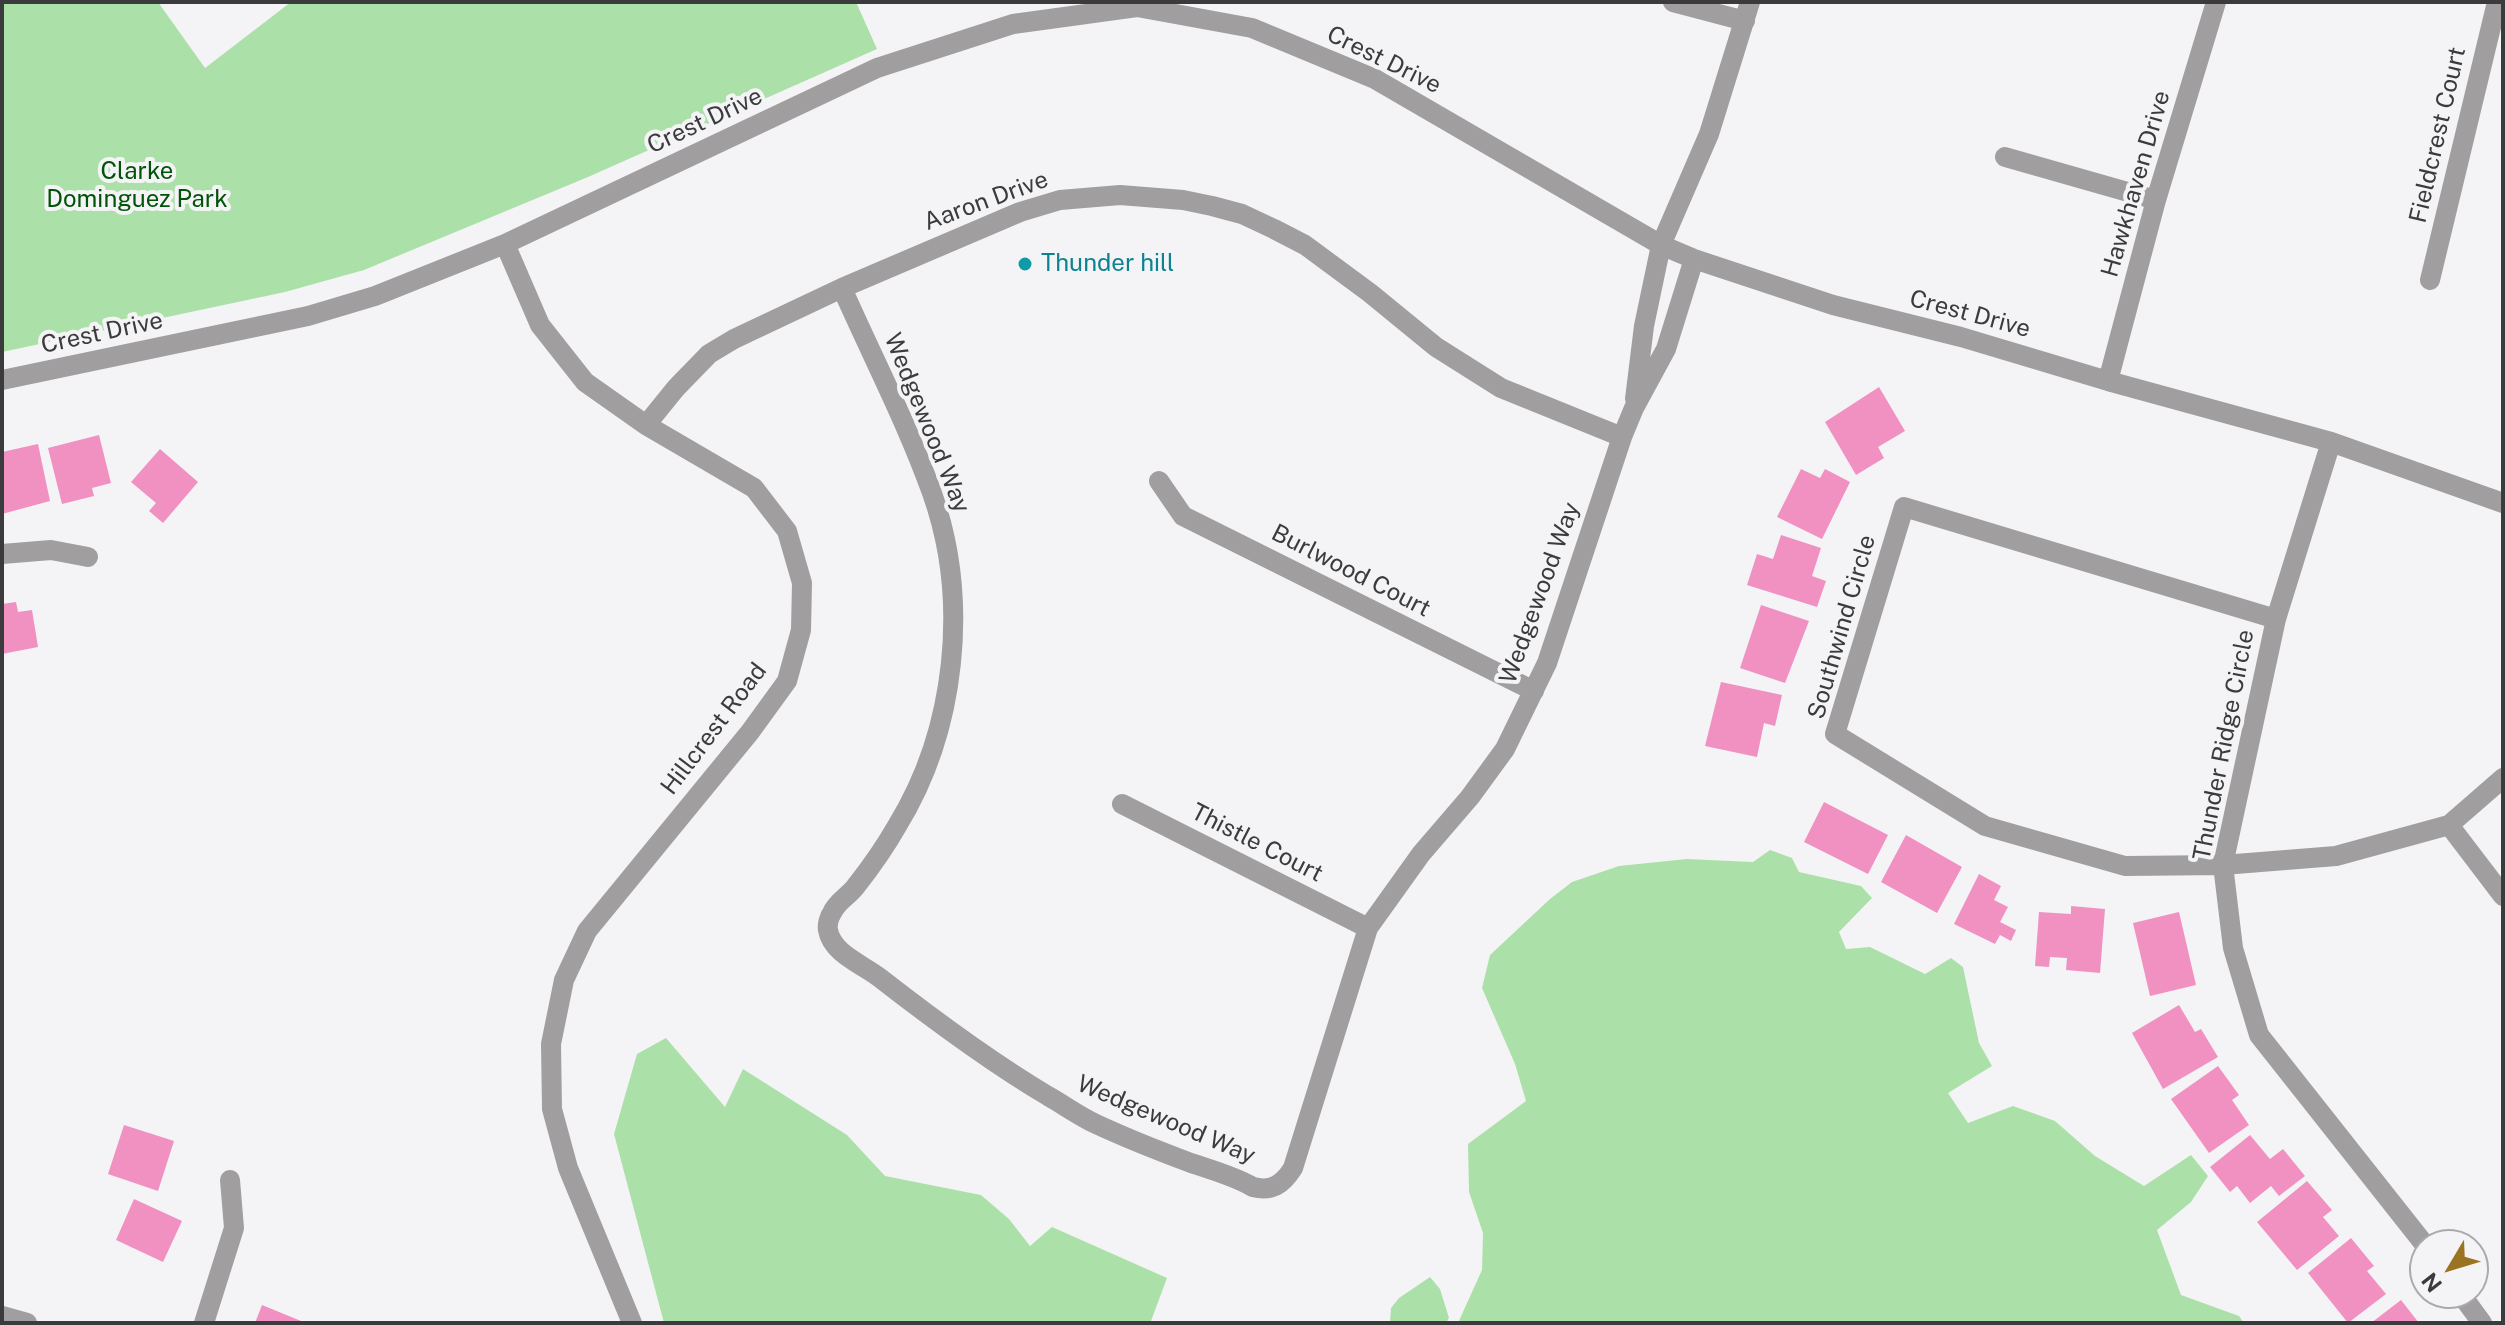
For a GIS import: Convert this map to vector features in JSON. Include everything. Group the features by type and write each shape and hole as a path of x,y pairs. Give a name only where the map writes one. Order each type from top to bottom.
{"street":[{"path":"1673,2 1747,12"},
{"name":"Hawkhaven Drive","path":"2108,381 2156,200 2216,2"},
{"name":"Fieldcrest Court","path":"2430,280 2497,2"},
{"name":"Crest Drive","path":"2,380 308,316 375,296 505,244 877,68 1013,24 1137,7 1252,28 1375,79 1661,245 1694,259 1833,305 1961,337 2331,442 2503,503"},
{"name":"Wedgewood Way","path":"1634,408 1641,341 1661,245 1709,134 1747,12"},
{"path":"2005,157 2156,200"},
{"name":"Aaron Drive","path":"646,425 709,354 734,339 983,226 1060,200 1120,195 1183,200 1242,214 1305,245 1436,347 1501,388 1622,437"},
{"name":"Hillcrest Road","path":"505,244 540,325 585,382 646,425 754,488 787,531 802,583 801,630 787,681 750,732 587,931 564,980 551,1044 552,1109 568,1168 632,1323"},
{"name":"Wedgewood Way","path":"842,288 932,495 951,577 952,616 946,694 928,764 881,852 854,890 830,914 828,929 834,944 1006,1071 1094,1123 1253,1187 1269,1189 1283,1181 1293,1168 1368,928 1421,854 1470,797 1505,749 1547,663 1622,437 1666,349 1694,259"},
{"path":"1641,341 1666,349"},
{"name":"Thunder Ridge Circle","path":"2331,442 2276,619 2223,865 2233,948 2259,1035 2412,1229"},
{"name":"Burlwood Court","path":"1159,481 1183,516 1534,691"},
{"name":"Southwind Circle","path":"2223,865 2125,866 1985,826 1835,734 1904,507 2276,619"},
{"path":"2,554 51,550 88,557"},
{"path":"2223,865 2336,856 2449,825 2503,778"},
{"name":"Thistle Court","path":"1122,804 1368,928"},
{"path":"2449,825 2503,896"},
{"path":"204,1323 234,1228 230,1180"},
{"path":"2,1316 27,1323"}],"green space":[{"name":"Clarke Dominguez Park","path":"2,2 158,2 205,68 291,2 856,2 877,49 588,177 364,270 285,292 2,352"},
{"path":"1770,850 1792,858 1799,872 1861,886 1872,898 1839,932 1846,949 1870,947 1925,974 1951,958 1963,967 1979,1043 1992,1066 1948,1093 1968,1123 2013,1106 2055,1121 2095,1156 2144,1186 2191,1155 2208,1176 2191,1202 2157,1230 2181,1295 2239,1316 2244,1323 1458,1323 1482,1270 1483,1233 1469,1192 1468,1144 1526,1101 1515,1064 1482,988 1490,955 1572,882 1619,866 1687,859 1753,862"},
{"path":"666,1038 725,1107 743,1069 847,1135 885,1176 981,1195 1009,1219 1030,1246 1052,1227 1167,1278 1151,1321 1155,1323 664,1323 614,1134 637,1054"},
{"path":"1430,1277 1440,1289 1449,1318 1446,1323 1390,1323 1391,1308 1399,1298"}],"building":[{"path":"1879,387 1905,431 1878,447 1884,458 1856,475 1825,422"},
{"path":"99,435 111,483 92,488 94,496 62,504 48,448"},
{"path":"38,444 50,501 2,514 2,452"},
{"path":"160,449 198,482 163,523 149,511 156,503 131,482"},
{"path":"1801,469 1820,478 1825,469 1850,482 1822,539 1777,517"},
{"path":"1781,535 1821,548 1812,576 1826,581 1817,607 1747,585 1757,554 1773,559"},
{"path":"16,602 18,612 32,610 38,647 2,654 2,604"},
{"path":"1761,605 1809,621 1785,683 1740,668"},
{"path":"1721,682 1782,695 1775,726 1764,723 1757,757 1705,746"},
{"path":"1824,802 1888,835 1868,874 1804,842"},
{"path":"1906,835 1962,867 1937,913 1881,882"},
{"path":"1979,874 2001,886 1994,900 2008,907 2000,922 2016,930 2011,941 2000,935 1995,944 1954,924"},
{"path":"2071,906 2105,909 2100,973 2066,970 2067,958 2050,957 2049,967 2035,966 2039,912 2071,914"},
{"path":"2179,912 2196,985 2150,996 2133,923"},
{"path":"2179,1005 2195,1032 2201,1029 2218,1057 2163,1089 2132,1033"},
{"path":"2218,1066 2239,1095 2232,1100 2249,1125 2209,1153 2171,1099"},
{"path":"124,1125 174,1141 158,1191 108,1174"},
{"path":"2250,1135 2270,1159 2283,1149 2305,1176 2279,1196 2271,1186 2250,1203 2237,1186 2230,1192 2210,1167"},
{"path":"2307,1181 2332,1210 2323,1217 2339,1236 2297,1270 2257,1222"},
{"path":"134,1199 182,1221 163,1262 116,1240"},
{"path":"2351,1238 2374,1266 2367,1271 2386,1294 2348,1323 2308,1273"},
{"path":"2401,1300 2419,1323 2371,1323"},
{"path":"262,1305 306,1323 255,1323"}],"place":[{"name":"Thunder hill","path":"1025,264"}]}
